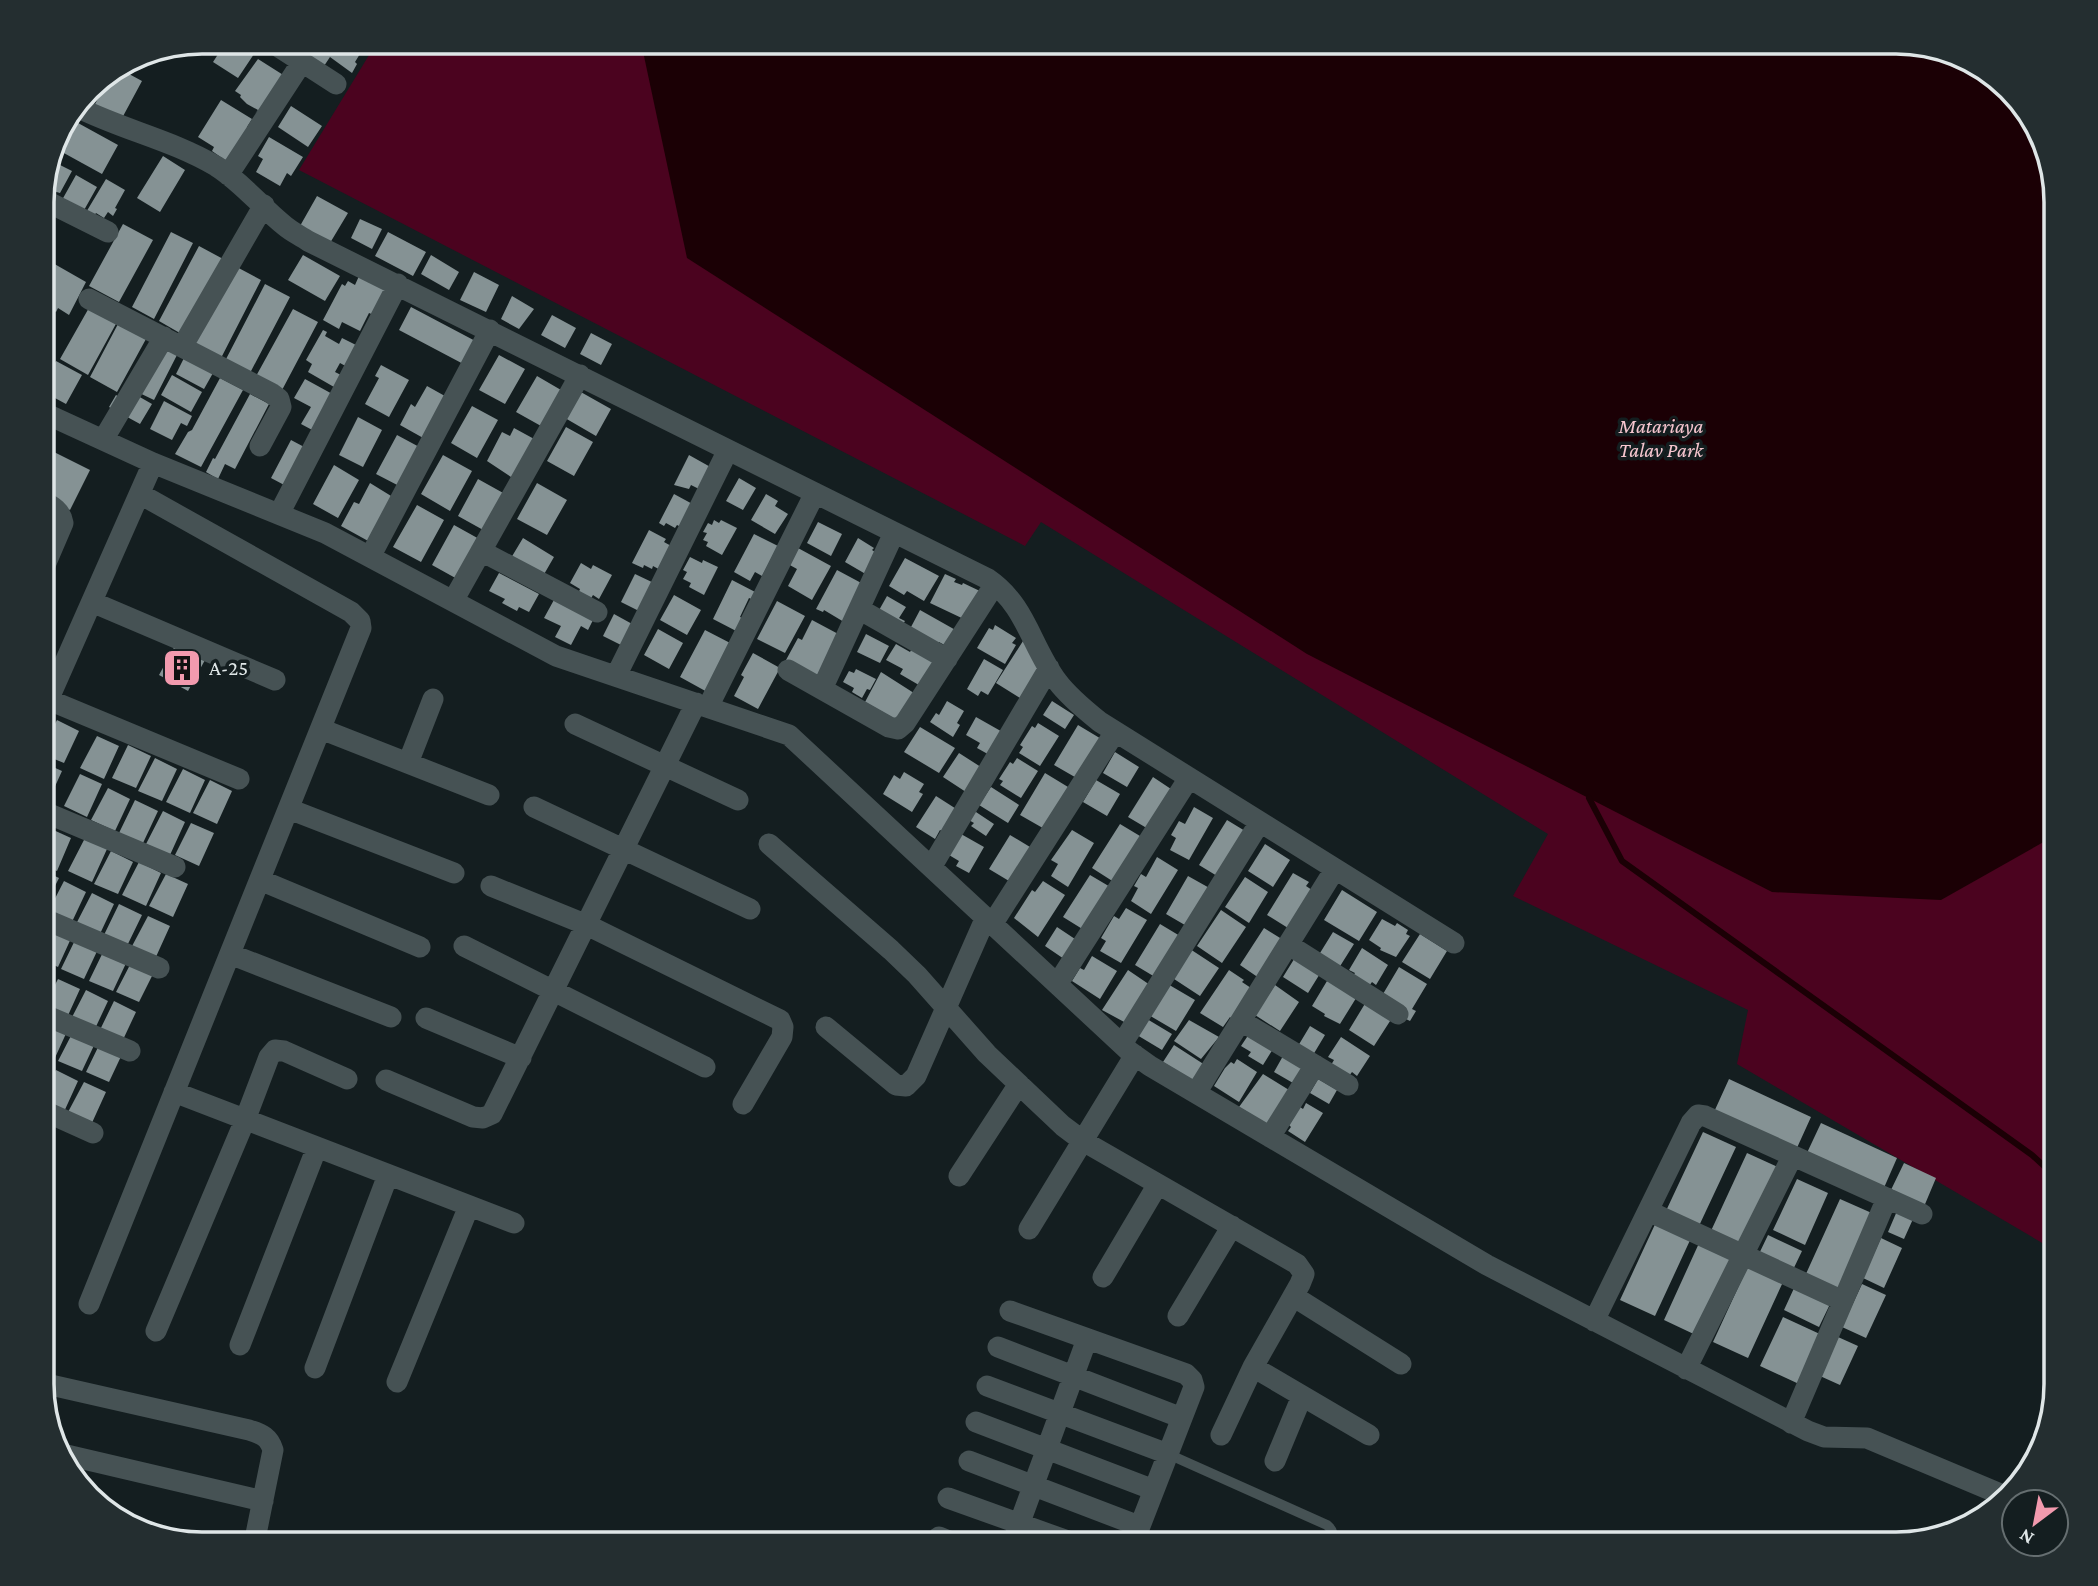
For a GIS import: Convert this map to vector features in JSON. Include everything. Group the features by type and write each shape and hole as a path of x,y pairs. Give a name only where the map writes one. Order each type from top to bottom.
{"street":[{"path":"290,54 336,84"},
{"path":"228,175 302,62"},
{"path":"86,111 108,122 155,136 180,147 228,175 285,226 308,241 580,374 995,584 1014,602 1057,681 1089,713 1115,732 1454,943"},
{"path":"103,440 173,342 264,205"},
{"path":"55,206 108,232"},
{"path":"279,514 398,284"},
{"path":"89,299 279,399 281,407 260,446"},
{"path":"370,557 491,330"},
{"path":"453,601 580,374"},
{"path":"55,418 153,463 325,533 556,656 789,735 1129,1050 1196,1093 1486,1265 1791,1423 1824,1437 1867,1438 1996,1492"},
{"path":"616,676 728,450"},
{"path":"55,685 153,463"},
{"path":"386,1080 473,1117 483,1118 492,1114 666,766 702,705 815,493"},
{"path":"89,1304 359,635 360,621 356,616 140,494"},
{"path":"55,508 62,516 63,523 55,542"},
{"path":"822,689 894,533"},
{"path":"481,551 597,612"},
{"path":"788,670 889,727 898,729 905,723 995,584"},
{"path":"92,602 275,680"},
{"path":"859,609 947,659"},
{"path":"932,866 1049,667"},
{"path":"408,763 433,699"},
{"path":"55,711 239,779"},
{"path":"575,724 738,800"},
{"path":"321,729 489,795"},
{"path":"826,1027 896,1085 906,1086 916,1076 989,920 1115,732"},
{"path":"1058,983 1189,778"},
{"path":"534,807 750,909"},
{"path":"289,809 454,873"},
{"path":"55,816 175,867"},
{"path":"1029,1229 1083,1141 1129,1050 1260,822"},
{"path":"769,844 891,950 987,1055 1063,1126 1083,1141 1297,1264 1304,1274 1253,1367 1221,1435"},
{"path":"1196,1093 1335,869"},
{"path":"260,880 420,947"},
{"path":"491,886 587,925 780,1020 783,1027 782,1037 743,1104"},
{"path":"55,924 159,968"},
{"path":"1289,944 1398,1014"},
{"path":"464,946 705,1067"},
{"path":"230,954 391,1017"},
{"path":"426,1018 521,1059"},
{"path":"55,1019 130,1051"},
{"path":"1241,1021 1348,1085"},
{"path":"156,1331 265,1066 275,1050 284,1051 347,1079"},
{"path":"1270,1137 1315,1065"},
{"path":"959,1176 1019,1084"},
{"path":"174,1092 514,1223"},
{"path":"1594,1321 1692,1122 1698,1115 1922,1214"},
{"path":"55,1116 93,1133"},
{"path":"240,1346 317,1147"},
{"path":"1686,1369 1792,1157"},
{"path":"314,1368 388,1175"},
{"path":"1103,1277 1158,1184"},
{"path":"1791,1423 1887,1198"},
{"path":"397,1382 469,1206"},
{"path":"1648,1211 1843,1301"},
{"path":"1178,1316 1232,1226"},
{"path":"1293,1297 1401,1364"},
{"path":"1010,1311 1186,1374 1192,1380 1194,1387 1140,1532"},
{"path":"1017,1532 1087,1339"},
{"path":"998,1347 1182,1418"},
{"path":"1253,1367 1370,1435"},
{"path":"55,1386 261,1433 270,1440 273,1450 257,1532"},
{"path":"988,1386 1168,1454"},
{"path":"1275,1461 1302,1396"},
{"path":"976,1422 1154,1490"},
{"path":"73,1457 263,1501"},
{"path":"969,1461 1033,1486 1124,1532"},
{"path":"948,1497 1042,1532"}],"lane":[{"path":"1168,1454 1327,1525 1333,1532"}],"green space":[{"name":"Matariaya Talav Park","path":"370,54 1896,54 1934,59 1970,74 2000,98 2019,120 2029,137 2039,164 2044,202 2044,1244 1737,1064 1748,1010 1513,896 1548,834 1041,522 1025,546 299,170"}],"shaded area":[{"name":"Matariaya Talav Park","path":"644,54 1896,54 1934,59 1961,69 1986,85 2019,120 2033,145 2042,183 2044,842 1941,900 1772,892 1307,654 687,258"}],"building":[{"path":"218,54 254,54 238,78 213,62"},
{"path":"360,54 352,73 330,57 324,66 307,55"},
{"path":"258,59 288,78 255,114 258,110 247,104 235,91"},
{"path":"129,74 142,81 121,120 94,106 112,85"},
{"path":"221,100 252,119 247,127 253,131 232,165 212,151 214,147 198,137"},
{"path":"291,106 322,126 308,147 278,127"},
{"path":"78,123 118,145 102,174 63,152"},
{"path":"269,137 303,157 291,176 287,173 280,186 256,172 263,159 258,156"},
{"path":"163,156 185,170 160,212 137,198"},
{"path":"59,164 72,171 60,193 55,192"},
{"path":"76,175 97,187 83,212 62,200"},
{"path":"106,179 125,190 113,216 108,212 104,218 96,213 92,219 85,214"},
{"path":"317,196 348,213 330,243 300,226"},
{"path":"360,219 382,229 372,249 351,238"},
{"path":"123,224 153,240 119,302 89,286"},
{"path":"171,232 193,243 154,319 132,307"},
{"path":"388,232 426,252 413,276 375,256"},
{"path":"199,246 225,260 185,336 159,321"},
{"path":"303,255 340,276 325,301 288,280"},
{"path":"431,255 459,272 449,290 421,274"},
{"path":"55,264 86,282 69,315 58,308 56,312"},
{"path":"233,265 261,280 220,360 191,345"},
{"path":"474,272 499,285 486,312 460,300"},
{"path":"359,276 388,291 376,316 369,313 360,331 342,322 339,329 323,320 342,284 345,286 348,281 355,285"},
{"path":"265,284 290,297 250,373 225,361"},
{"path":"512,296 534,309 519,329 501,319"},
{"path":"90,306 117,322 88,375 60,359"},
{"path":"411,307 481,344 469,367 399,330"},
{"path":"293,309 318,322 281,392 255,378"},
{"path":"552,315 576,328 565,348 541,335"},
{"path":"118,324 146,339 117,392 90,377"},
{"path":"323,330 327,332 325,336 339,344 342,338 360,347 349,368 340,363 335,372 341,375 334,387 308,372 312,364 306,360"},
{"path":"591,333 612,344 601,365 580,354"},
{"path":"152,342 177,355 154,400 129,388"},
{"path":"499,355 525,369 505,404 479,390"},
{"path":"184,358 213,373 204,389 176,374"},
{"path":"55,363 82,375 66,404 55,398"},
{"path":"381,365 409,380 389,417 365,404 379,378 375,376"},
{"path":"172,375 202,392 191,412 161,395"},
{"path":"537,376 561,390 541,426 516,412"},
{"path":"220,378 243,390 201,467 175,454 188,432 192,430"},
{"path":"305,379 336,396 316,432 301,424 311,407 294,398"},
{"path":"427,386 452,400 425,439 400,425 411,404 415,407"},
{"path":"124,388 152,404 140,424 109,407"},
{"path":"579,391 611,409 596,436 565,418"},
{"path":"250,394 269,404 235,469 225,464 218,479 206,472"},
{"path":"164,401 192,416 187,426 181,423 172,440 150,429"},
{"path":"472,406 498,420 477,458 451,443"},
{"path":"358,417 382,430 363,467 339,455"},
{"path":"566,427 593,442 574,476 547,461"},
{"path":"514,428 536,440 514,479 487,461 502,432 510,436"},
{"path":"397,435 423,449 403,488 376,474"},
{"path":"291,440 308,449 288,487 271,478"},
{"path":"55,452 90,470 70,510 55,502"},
{"path":"443,455 472,471 450,511 421,494"},
{"path":"689,455 714,469 703,491 691,485 689,489 674,485"},
{"path":"334,465 359,480 338,518 313,504"},
{"path":"739,478 756,488 743,510 726,501"},
{"path":"478,479 505,494 485,531 458,516"},
{"path":"370,483 396,499 370,542 341,526 354,502 359,504"},
{"path":"537,483 567,500 547,535 517,519"},
{"path":"674,494 698,507 687,530 677,525 675,528 659,523"},
{"path":"766,494 778,501 775,506 788,514 775,534 751,520"},
{"path":"417,505 444,520 421,562 393,547"},
{"path":"714,520 719,523 721,520 737,528 722,555 706,546 708,542 703,540 707,533 703,532 708,523 712,525"},
{"path":"818,522 842,534 831,556 807,543"},
{"path":"454,525 481,540 459,580 432,565"},
{"path":"649,530 666,539 664,542 673,547 666,573 653,566 652,569 644,565 643,568 632,563"},
{"path":"754,534 778,546 762,576 755,572 750,581 734,572"},
{"path":"523,538 554,557 543,576 511,558"},
{"path":"858,538 874,548 872,550 878,554 869,576 845,562"},
{"path":"798,548 831,566 812,600 788,586 797,569 788,564"},
{"path":"690,557 718,567 704,595 689,587 691,583 683,579 687,572 683,570"},
{"path":"905,558 939,576 924,601 907,591 904,595 889,586"},
{"path":"581,563 591,569 593,565 612,575 599,599 593,595 590,600 578,594 580,589 570,583"},
{"path":"837,570 865,585 844,622 824,610 823,612 816,609"},
{"path":"499,573 539,594 529,612 519,607 517,611 502,603 505,599 489,591"},
{"path":"635,574 656,584 641,612 621,602"},
{"path":"945,574 956,579 954,582 982,592 968,621 930,603"},
{"path":"732,580 759,594 756,601 749,598 740,617 746,620 740,633 713,619"},
{"path":"674,595 701,610 687,635 660,620"},
{"path":"887,596 906,607 899,618 905,621 900,629 878,612"},
{"path":"555,598 594,618 588,630 581,626 571,645 555,637 561,626 544,618"},
{"path":"777,601 805,616 785,653 757,639"},
{"path":"920,610 959,632 950,648 939,642 938,644 911,627"},
{"path":"614,614 634,625 623,646 603,636"},
{"path":"812,620 842,636 820,678 786,660 798,638 802,640"},
{"path":"995,625 1016,638 1012,643 1016,645 1005,664 977,648 989,628 993,630"},
{"path":"658,629 683,643 669,669 644,655"},
{"path":"705,630 734,645 709,693 680,677"},
{"path":"866,634 889,646 880,663 857,652"},
{"path":"1023,641 1039,667 1020,698 996,683"},
{"name":"A-25","path":"176,644 205,660 188,691 159,675"},
{"path":"896,644 910,652 913,647 939,662 924,688 900,674 903,669 886,660"},
{"path":"753,653 780,668 758,709 734,696"},
{"path":"984,659 1003,670 988,695 981,691 978,696 967,689"},
{"path":"856,669 876,679 862,698 852,692 854,688 843,682 849,671 854,673"},
{"path":"881,672 917,695 902,723 865,702"},
{"path":"947,701 964,711 953,737 930,722 936,713 939,715"},
{"path":"1052,701 1074,715 1065,729 1043,715"},
{"path":"976,717 1006,734 993,757 977,748 980,743 966,735"},
{"path":"57,720 79,731 64,763 55,759"},
{"path":"1038,723 1059,736 1040,766 1019,753 1023,747 1020,745 1032,726 1035,728"},
{"path":"1078,725 1103,740 1080,780 1054,765"},
{"path":"920,727 955,748 939,773 904,752"},
{"path":"97,736 119,746 104,779 80,768"},
{"path":"128,745 151,756 136,788 112,778"},
{"path":"1115,752 1139,767 1127,787 1103,773"},
{"path":"959,753 984,769 969,794 943,777"},
{"path":"155,758 177,769 162,801 138,791"},
{"path":"1017,758 1038,771 1021,798 1000,785 1003,781 999,779 1010,762 1013,764"},
{"path":"55,768 62,771 55,786"},
{"path":"183,769 205,780 190,813 166,802"},
{"path":"904,772 924,784 919,792 923,794 912,812 883,794 894,775 900,779"},
{"path":"1045,773 1073,790 1048,831 1020,815"},
{"path":"80,774 102,784 87,817 64,806"},
{"path":"1153,777 1174,791 1150,830 1128,817"},
{"path":"210,780 232,791 217,824 193,813"},
{"path":"1096,780 1120,794 1107,816 1083,802"},
{"path":"991,787 1019,805 1008,823 979,805"},
{"path":"108,788 130,799 115,831 91,820"},
{"path":"936,796 961,812 947,834 940,830 935,839 916,827"},
{"path":"135,800 158,811 143,843 119,833"},
{"path":"1194,807 1213,818 1189,860 1170,850 1176,838 1171,835 1179,821 1185,824"},
{"path":"973,810 994,824 986,836 971,826 974,823 967,819"},
{"path":"163,811 185,822 170,855 146,844"},
{"path":"1227,820 1250,834 1222,879 1199,865"},
{"path":"191,823 214,833 199,866 175,855"},
{"path":"1120,824 1145,839 1117,884 1092,868"},
{"path":"1072,830 1094,843 1068,887 1051,876 1058,864 1051,860"},
{"path":"55,831 71,838 57,871 55,870"},
{"path":"961,834 984,847 969,873 956,866 959,861 949,855"},
{"path":"1010,835 1035,850 1014,884 989,869"},
{"path":"85,838 107,849 92,882 68,871"},
{"path":"1265,844 1290,860 1273,887 1248,871"},
{"path":"111,851 133,862 118,894 94,884"},
{"path":"1157,857 1178,870 1151,914 1131,901 1138,888 1134,886 1141,874 1146,877"},
{"path":"139,862 161,873 146,906 122,895"},
{"path":"1293,873 1309,882 1306,886 1312,890 1288,928 1267,915"},
{"path":"166,874 188,884 173,917 149,906"},
{"path":"1090,875 1112,888 1084,930 1063,917"},
{"path":"1188,876 1213,890 1190,928 1166,914"},
{"path":"1245,877 1268,892 1249,923 1225,907"},
{"path":"64,881 86,892 71,924 55,917 55,898"},
{"path":"1043,881 1065,895 1038,937 1014,918 1032,890 1035,892"},
{"path":"1342,890 1377,912 1359,941 1324,920"},
{"path":"92,893 114,904 99,936 75,926"},
{"path":"119,904 142,915 126,948 103,937"},
{"path":"1126,908 1147,920 1121,963 1100,951 1106,941 1101,938 1114,916 1119,919"},
{"path":"1221,910 1246,927 1222,963 1197,946"},
{"path":"148,916 170,926 155,959 131,948"},
{"path":"1382,919 1395,926 1397,923 1408,930 1406,934 1410,936 1396,957 1380,950 1381,948 1369,940"},
{"path":"1160,924 1180,936 1155,977 1135,965"},
{"path":"55,926 73,934 58,967 55,966"},
{"path":"1057,927 1075,939 1067,961 1045,946"},
{"path":"1264,928 1285,941 1259,978 1240,965"},
{"path":"1333,932 1354,944 1337,971 1320,953"},
{"path":"1420,934 1447,951 1430,979 1402,962"},
{"path":"77,936 99,947 84,979 61,969"},
{"path":"105,948 128,959 113,991 89,981"},
{"path":"1362,948 1388,965 1376,985 1372,982 1369,986 1353,976 1355,973 1349,970"},
{"path":"1190,949 1219,968 1200,996 1171,977"},
{"path":"1092,956 1117,971 1100,999 1072,981 1080,968 1084,970"},
{"path":"1296,956 1321,972 1308,993 1283,977"},
{"path":"133,959 155,970 139,1002 116,992"},
{"path":"1399,967 1427,984 1412,1009 1416,1011 1410,1021 1402,1017 1406,1008 1383,994"},
{"path":"1128,970 1150,985 1126,1023 1102,1010"},
{"path":"1229,970 1251,988 1233,1020 1230,1017 1223,1027 1200,1013"},
{"path":"58,979 80,989 65,1022 55,1017 55,985"},
{"path":"1327,981 1358,995 1340,1024 1312,1006"},
{"path":"1166,983 1195,1000 1176,1031 1147,1014"},
{"path":"1275,985 1299,1002 1280,1031 1255,1015"},
{"path":"86,990 108,1001 93,1033 69,1023"},
{"path":"114,1001 136,1012 121,1044 98,1034"},
{"path":"1366,1002 1392,1018 1374,1046 1349,1030"},
{"path":"1147,1019 1172,1034 1162,1050 1137,1035"},
{"path":"1189,1020 1219,1037 1201,1059 1174,1041"},
{"path":"55,1021 69,1027 55,1058"},
{"path":"1310,1026 1325,1035 1310,1060 1295,1051"},
{"path":"75,1028 97,1039 82,1071 58,1061"},
{"path":"1249,1034 1273,1049 1263,1065 1248,1056 1251,1052 1241,1046"},
{"path":"1341,1037 1370,1056 1357,1076 1352,1072 1349,1076 1331,1065 1334,1060 1328,1057"},
{"path":"102,1039 124,1050 109,1082 86,1072"},
{"path":"1174,1045 1205,1065 1195,1082 1163,1062"},
{"path":"1283,1056 1302,1068 1293,1083 1274,1072"},
{"path":"1237,1059 1257,1072 1239,1102 1214,1086 1225,1068 1231,1062 1234,1064"},
{"path":"56,1070 78,1081 63,1114 55,1111"},
{"path":"1263,1074 1289,1090 1270,1126 1239,1107"},
{"path":"1318,1079 1337,1090 1329,1104 1310,1093"},
{"path":"1729,1079 1811,1117 1796,1150 1714,1112"},
{"path":"84,1082 106,1092 91,1125 67,1114"},
{"path":"1306,1103 1323,1113 1305,1142 1288,1131 1300,1107 1303,1109"},
{"path":"1821,1123 1897,1158 1883,1190 1806,1155"},
{"path":"1703,1132 1736,1147 1698,1228 1665,1213"},
{"path":"1747,1153 1782,1169 1745,1249 1710,1233"},
{"path":"1904,1163 1936,1178 1923,1209 1889,1194"},
{"path":"1797,1179 1828,1193 1805,1245 1773,1230"},
{"path":"1840,1199 1874,1214 1838,1292 1805,1276"},
{"path":"1897,1211 1913,1219 1904,1239 1888,1232"},
{"path":"1657,1220 1692,1236 1655,1316 1620,1300"},
{"path":"1768,1235 1802,1251 1791,1274 1757,1258"},
{"path":"1881,1238 1902,1248 1884,1288 1863,1278"},
{"path":"1700,1241 1737,1258 1700,1337 1664,1320"},
{"path":"1748,1266 1783,1282 1748,1358 1713,1342"},
{"path":"1862,1284 1886,1295 1866,1338 1842,1327"},
{"path":"1795,1286 1831,1302 1819,1327 1784,1310"},
{"path":"1783,1317 1822,1335 1799,1384 1760,1366"},
{"path":"1838,1337 1858,1346 1840,1385 1820,1376"}],"waterway":[{"path":"1589,798 1622,861 2044,1166"}],"place":[{"name":"A-25","path":"182,668"}]}
